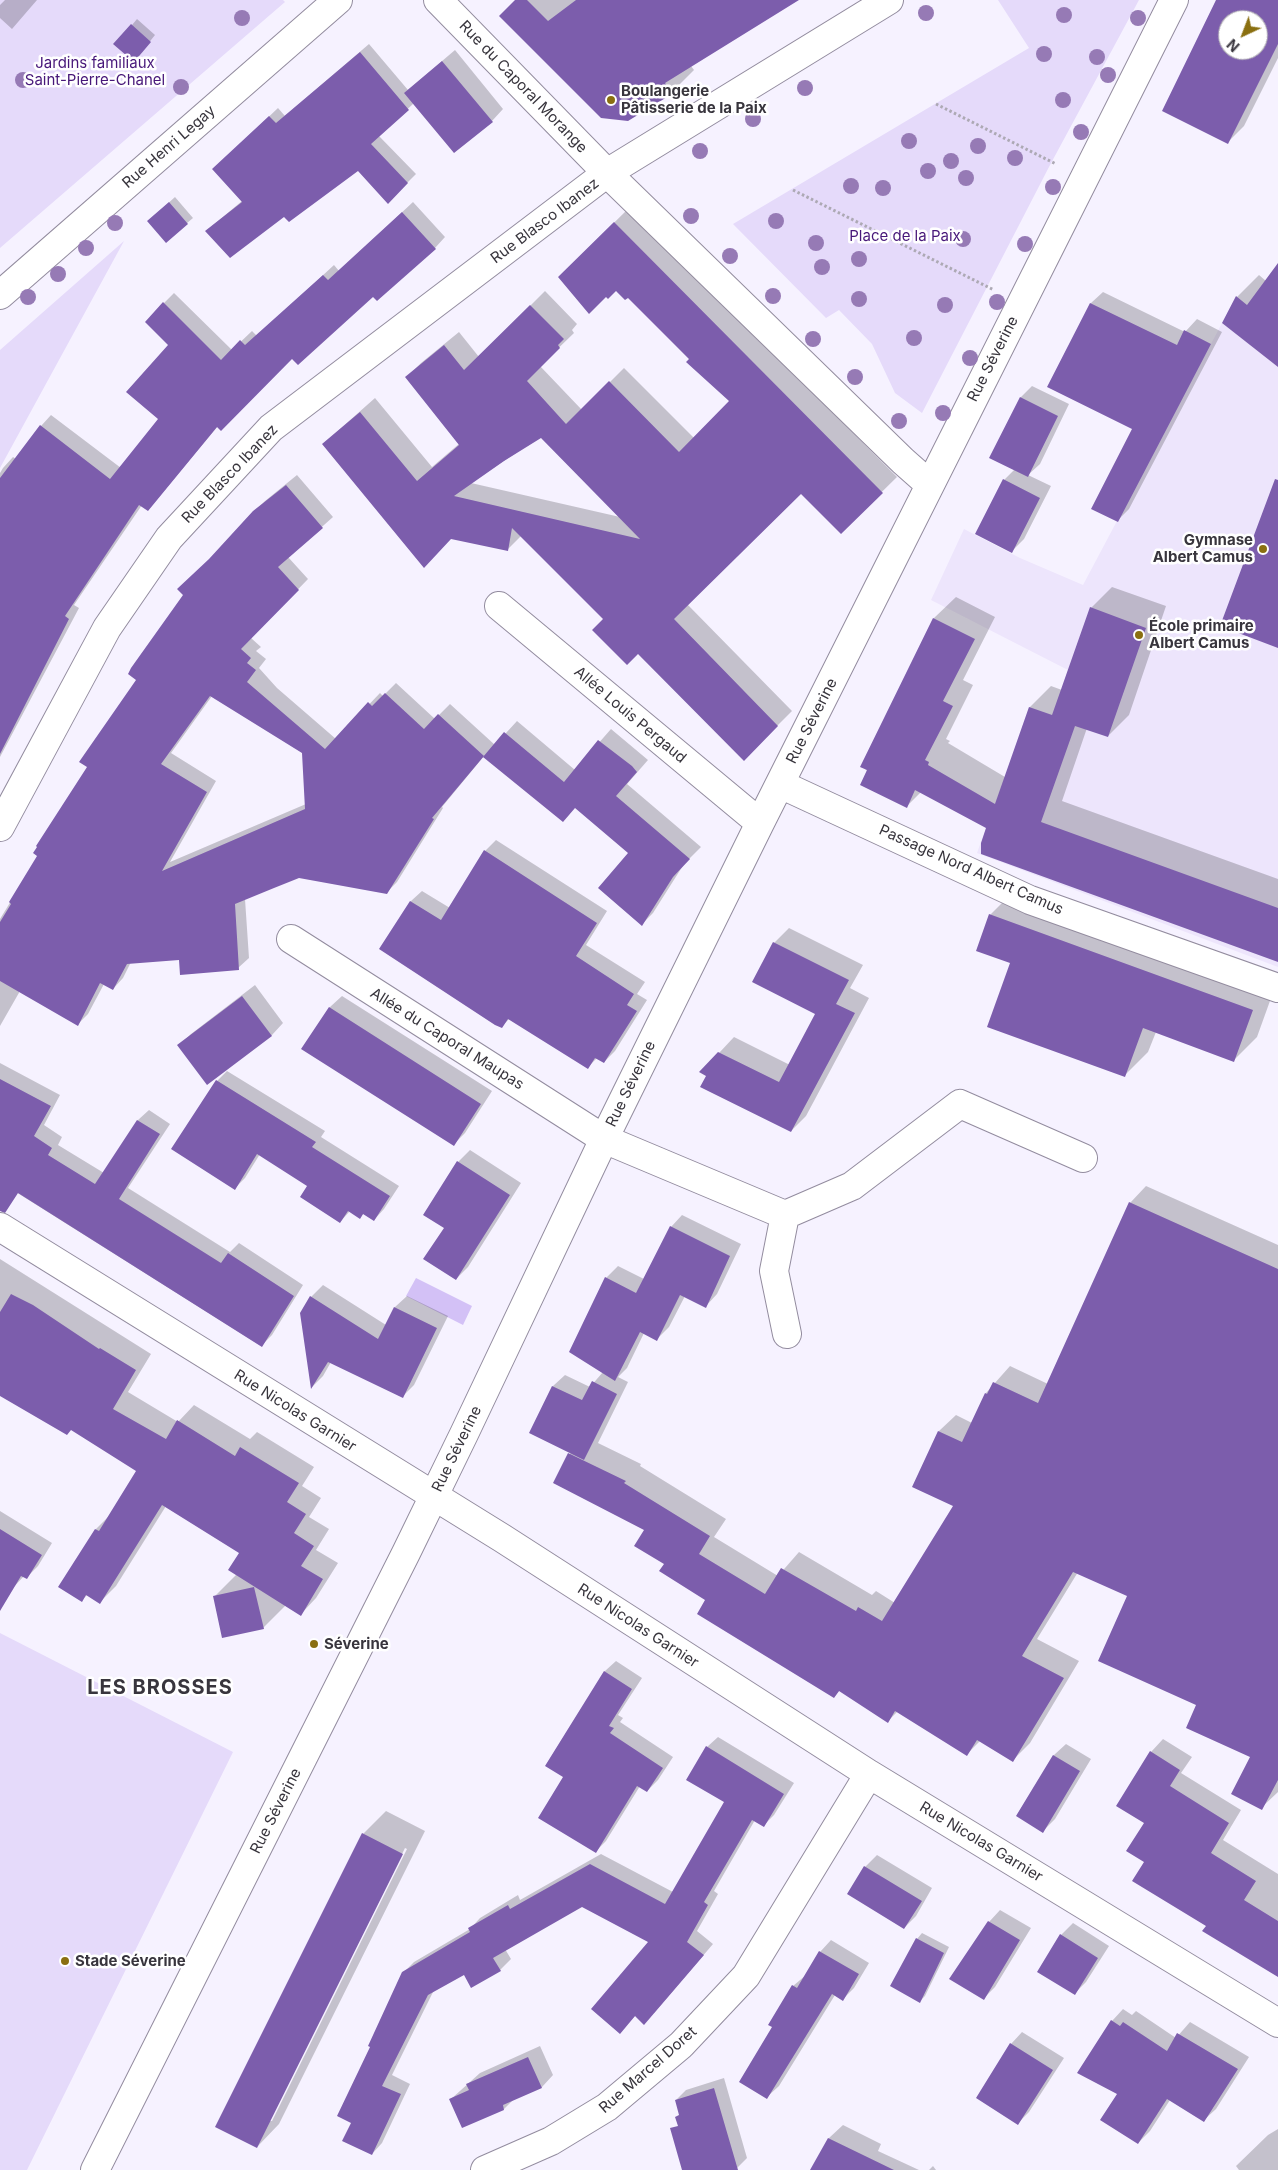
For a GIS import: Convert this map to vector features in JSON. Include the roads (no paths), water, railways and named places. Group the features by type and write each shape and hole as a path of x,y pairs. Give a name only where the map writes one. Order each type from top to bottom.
{"street":[{"name":"Rue Henri Legay","path":"0,295 338,0"},
{"name":"Rue du Caporal Morange","path":"438,0 607,174"},
{"path":"889,0 607,174 929,484"},
{"name":"Rue Séverine","path":"95,2170 433,1497 604,1139 760,823 1174,0"},
{"name":"Rue Blasco Ibanez","path":"0,827 107,628 169,538 271,428 607,174"},
{"name":"Allée Louis Pergaud","path":"499,606 760,823"},
{"name":"Passage Nord Albert Camus","path":"780,784 1030,900 1278,988"},
{"name":"Allée du Caporal Maupas","path":"291,939 604,1139 785,1215"},
{"path":"787,1334 774,1271 785,1215 852,1186 960,1104 1083,1158"},
{"name":"Rue Nicolas Garnier","path":"0,1227 433,1497 869,1774 1278,2022"},
{"name":"Rue Marcel Doret","path":"485,2170 551,2141 607,2107 681,2045 746,1976 869,1774"}],"place":[{"name":"Boulangerie Pâtisserie de la Paix","path":"611,100"},
{"name":"Gymnase Albert Camus","path":"1263,549"},
{"name":"École primaire Albert Camus","path":"1139,635"},
{"name":"Séverine","path":"314,1644"},
{"name":"Stade Séverine","path":"65,1961"}],"district":[{"name":"LES BROSSES","path":"160,1688"}],"park label":[{"name":"Jardins familiaux Saint-Pierre-Chanel","path":"95,72"},
{"name":"Place de la Paix","path":"905,236"}]}
